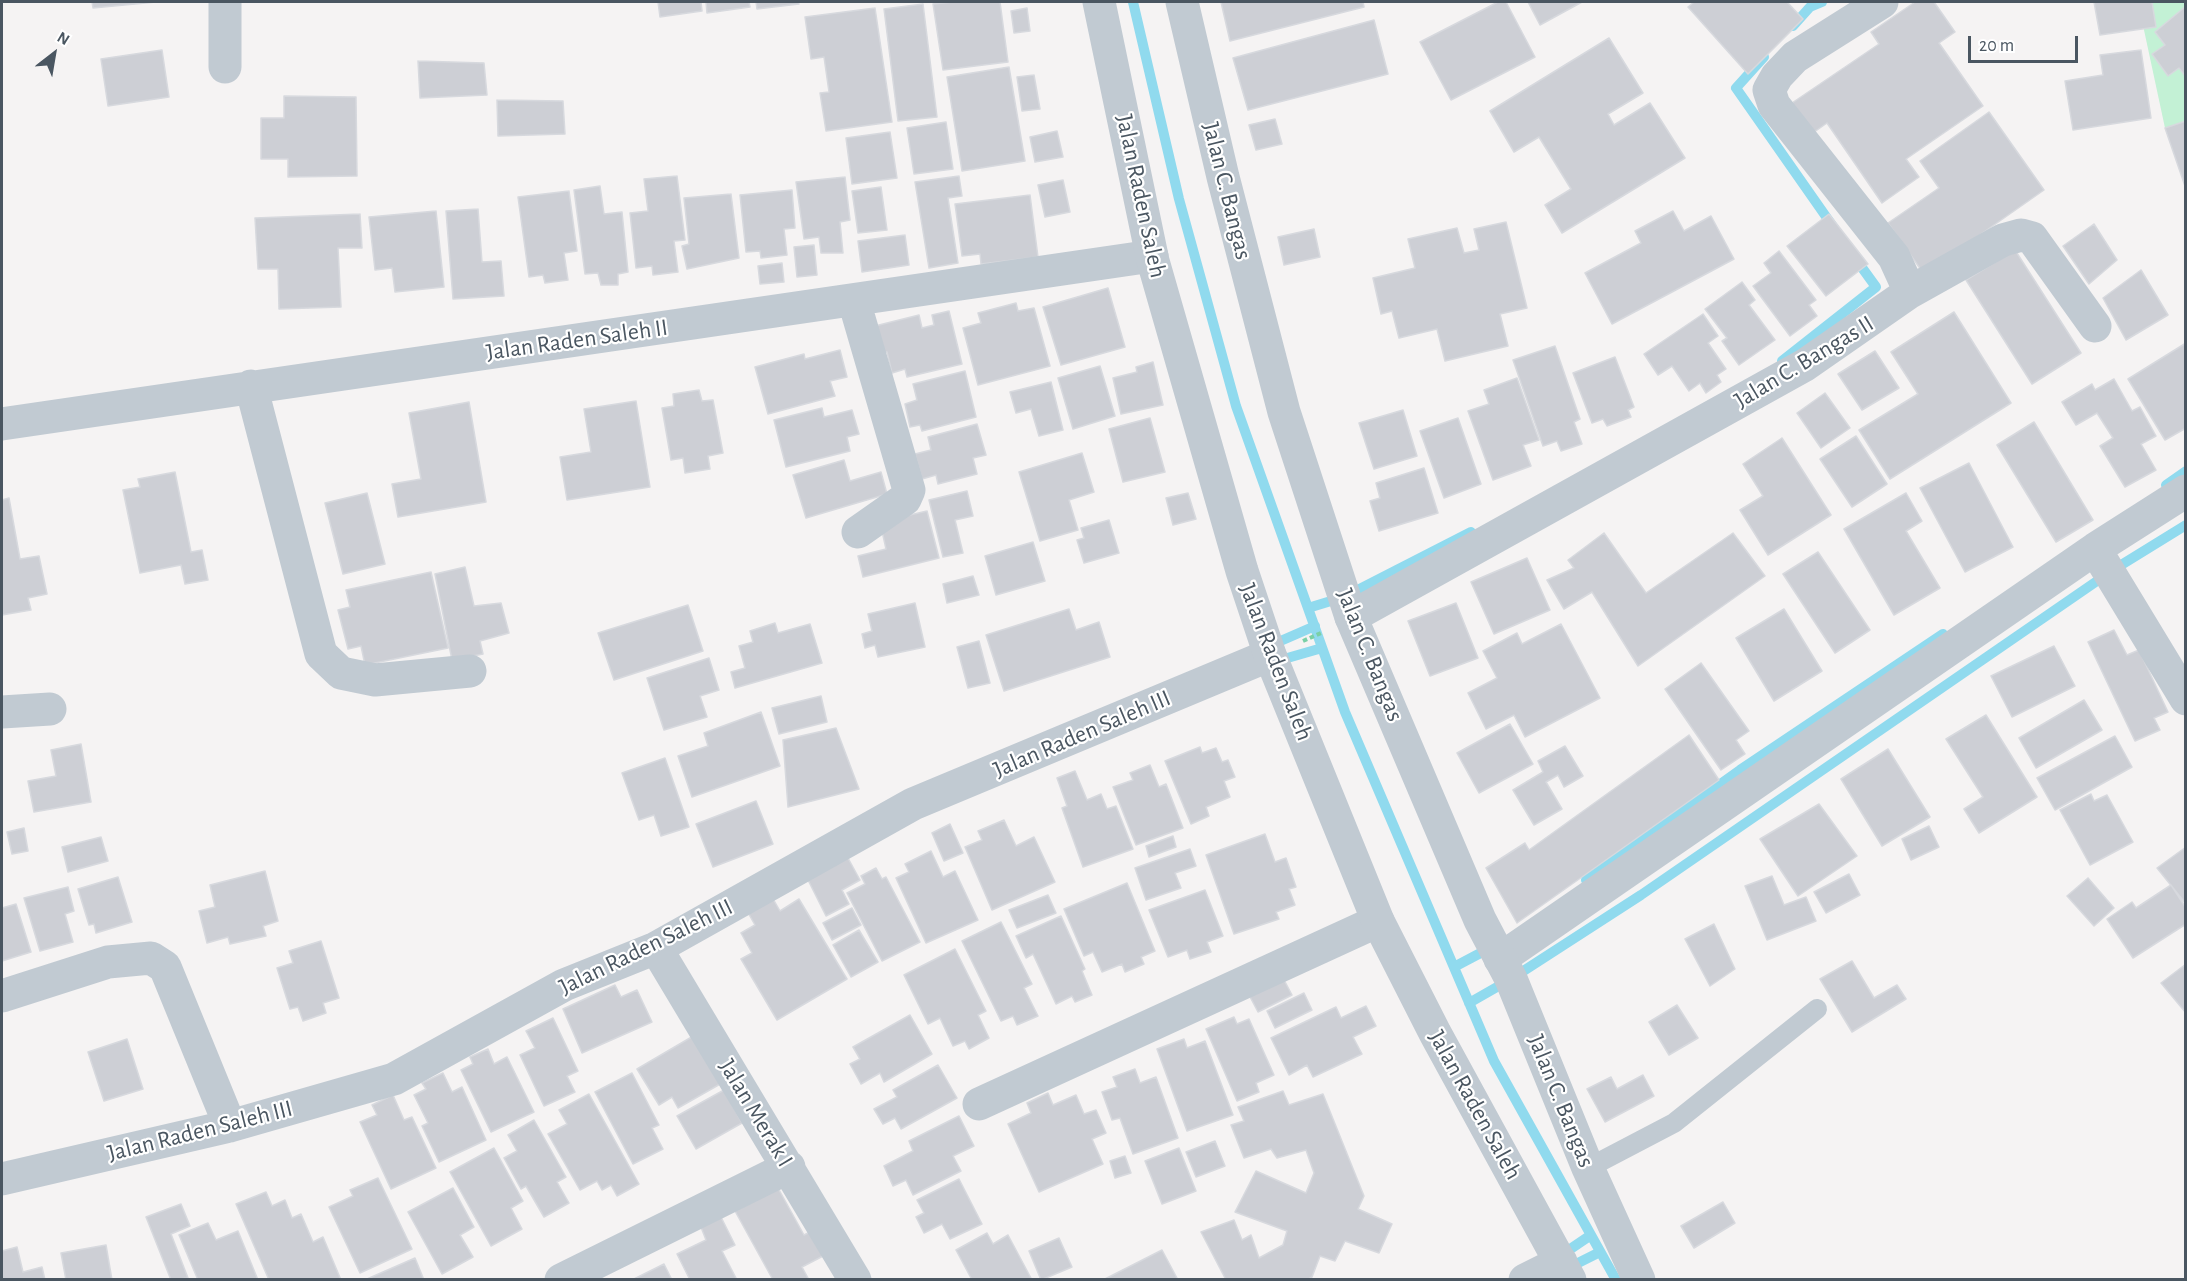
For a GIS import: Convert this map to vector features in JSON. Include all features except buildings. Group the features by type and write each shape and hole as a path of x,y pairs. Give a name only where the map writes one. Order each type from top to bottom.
{"street":[{"path":"225,2 225,67"},
{"name":"Jalan Raden Saleh","path":"1100,2 1149,245 1242,572 1283,650 1378,921 1435,1033 1566,1271"},
{"name":"Jalan C. Bangas","path":"1182,2 1284,412 1341,624 1511,979 1588,1168 1639,1280"},
{"path":"1882,2 1795,57 1777,76 1768,90 1774,105 1894,257 1910,292"},
{"name":"Jalan C. Bangas II","path":"1341,624 1805,365 1882,314 1910,292 2003,240 2021,235 2032,238 2095,327"},
{"name":"Jalan Raden Saleh II","path":"2,424 250,386 854,301 1149,245"},
{"path":"854,301 909,490 905,499 858,532"},
{"path":"250,386 321,654 341,673 375,680 470,671"},
{"path":"1500,959 2095,549 2186,491"},
{"path":"2095,549 2186,699"},
{"name":"Jalan Raden Saleh III","path":"2,1179 230,1126 394,1079 564,985 656,948 913,804 1283,650"},
{"path":"2,712 50,709"},
{"path":"979,1104 1378,921"},
{"name":"Jalan Merak I","path":"656,948 855,1280"},
{"path":"2,996 108,962 151,958 165,967 230,1126"},
{"path":"561,1280 789,1167"},
{"path":"1526,1280 1566,1271"}],"lane":[{"path":"1588,1168 1674,1123 1817,1009"}],"path":[{"path":"1283,650 1341,624"}],"green space":[{"path":"2138,2 2185,2 2185,121 2165,128"}],"waterway":[{"path":"1133,2 1179,199 1236,406 1345,712 1494,1061 1616,1280"},
{"path":"1793,26 1810,7 1822,2"},
{"path":"1764,57 1736,88 1834,228"},
{"path":"1782,361 1876,287 1855,258"},
{"path":"2166,485 2186,471"},
{"path":"1469,1003 1511,979 1641,895 2113,570 2186,525"},
{"path":"1308,608 1344,597 1471,532"},
{"path":"1269,646 1315,626"},
{"path":"1586,880 1740,770 1943,634"},
{"path":"1277,661 1322,648"},
{"path":"1454,967 1490,948"},
{"path":"1560,1256 1591,1235"},
{"path":"1566,1269 1600,1252"}]}
